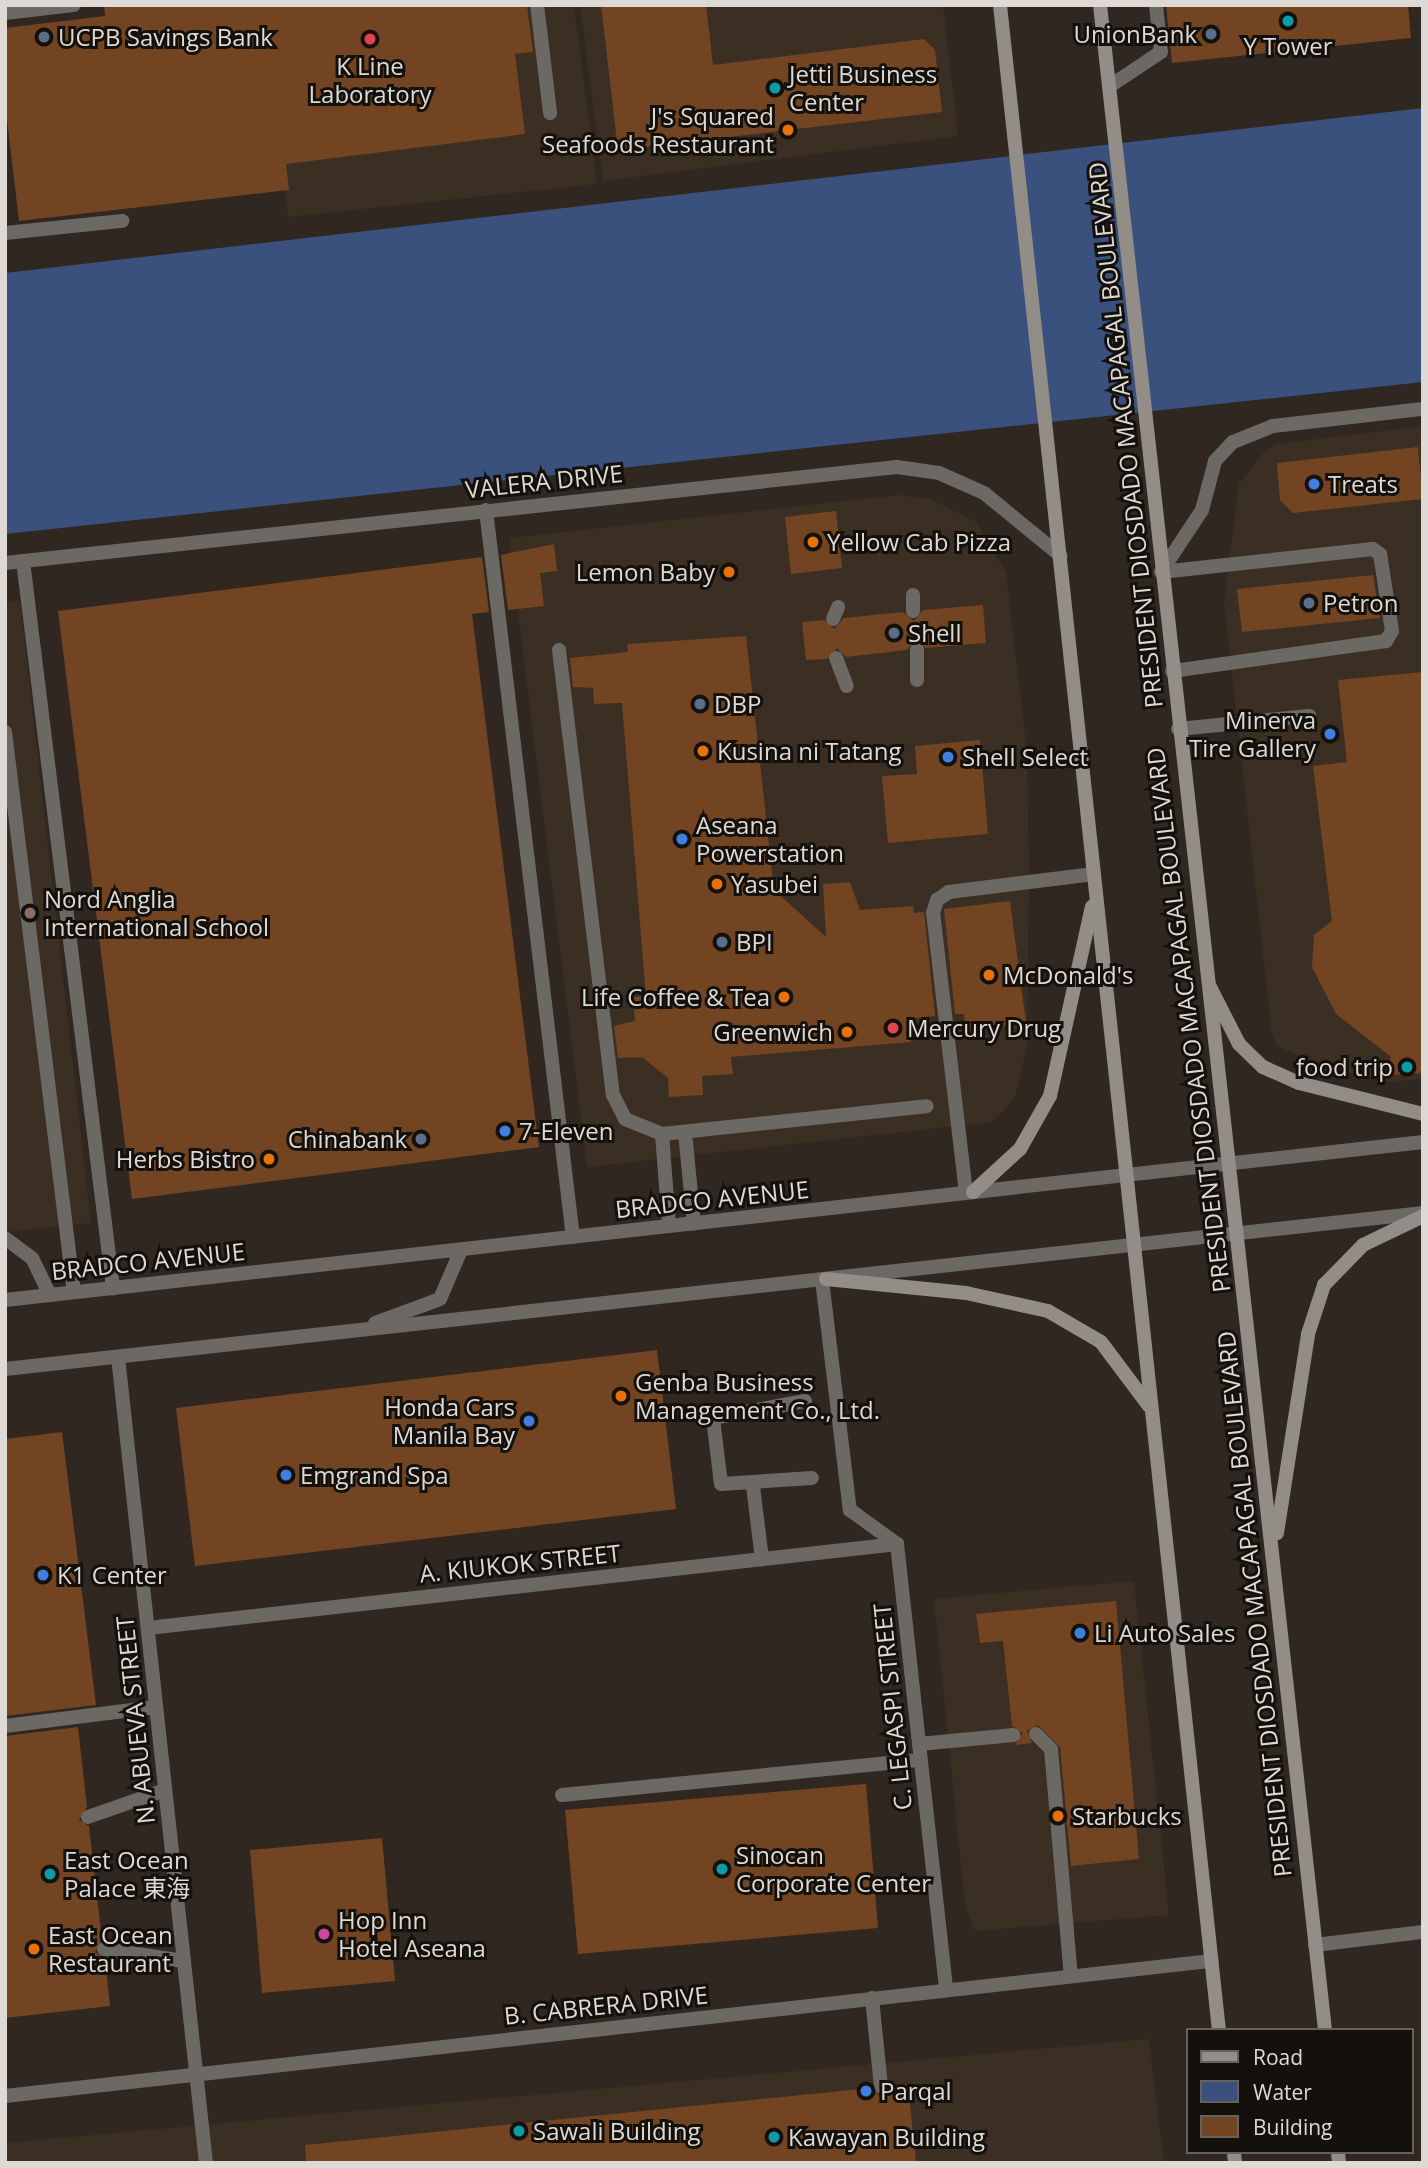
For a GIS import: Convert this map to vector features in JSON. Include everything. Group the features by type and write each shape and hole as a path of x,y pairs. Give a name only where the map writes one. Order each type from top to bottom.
{"main road":[{"path":"1000,5 1219,2028"},
{"name":"PRESIDENT DIOSDADO MACAPAGAL BOULEVARD","path":"1100,5 1117,137 1144,421 1226,1164 1275,1552 1325,2028"},
{"path":"970,1193 1020,1149 1050,1096 1095,892"},
{"path":"1206,978 1236,1038 1263,1067 1299,1083 1423,1114"},
{"path":"1275,1552 1303,1362 1324,1285 1363,1245 1423,1215"},
{"path":"824,1280 966,1293 1048,1311 1101,1342 1151,1408"}],"street":[{"path":"5,13 74,5"},
{"path":"537,5 550,113"},
{"path":"1110,86 1161,52 1156,5"},
{"path":"5,233 122,221"},
{"path":"1161,572 1202,510 1215,461 1233,442 1273,426 1423,410"},
{"name":"VALERA DRIVE","path":"5,563 486,510 917,468 984,493 1061,556"},
{"path":"486,510 573,1237"},
{"path":"1161,572 1373,549 1380,554 1392,631 1386,641 1171,671"},
{"path":"23,561 113,1288"},
{"path":"913,595 913,611"},
{"path":"917,649 917,680"},
{"path":"559,650 613,1095 625,1119 662,1134 927,1106"},
{"path":"836,658 847,686"},
{"path":"1178,729 1309,716"},
{"path":"5,732 74,1292"},
{"path":"970,1193 933,913 937,900 949,892 1094,874"},
{"path":"685,1132 694,1224"},
{"path":"662,1134 670,1226"},
{"name":"BRADCO AVENUE","path":"5,1300 1423,1142"},
{"path":"5,1369 1423,1215"},
{"path":"5,1238 32,1258 50,1295"},
{"path":"354,1331 440,1299 461,1250"},
{"path":"824,1280 850,1510 897,1544"},
{"name":"N. ABUEVA STREET","path":"118,1357 206,2163"},
{"path":"805,1401 713,1418 721,1484 753,1486 812,1478"},
{"path":"753,1486 762,1559"},
{"name":"A. KIUKOK STREET","path":"148,1628 897,1544"},
{"name":"C. LEGASPI STREET","path":"897,1544 946,1990"},
{"path":"5,1726 156,1707"},
{"path":"1036,1734 1051,1749 1071,1976"},
{"path":"919,1744 1014,1735"},
{"path":"562,1795 920,1760"},
{"path":"88,1817 165,1790"},
{"path":"1315,1945 1423,1932"},
{"path":"104,1949 184,1961"},
{"name":"B. CABRERA DRIVE","path":"5,2095 1211,1961"},
{"path":"872,1998 881,2087"}],"shaded area":[{"path":"262,5 574,5 597,184 288,217"},
{"path":"580,5 943,5 958,136 603,181"},
{"path":"1423,426 1423,1079 1390,1082 1316,1065 1278,1046 1272,1035 1224,601 1239,484 1263,453 1276,444"},
{"name":"Aseana Powerstation","path":"900,495 930,499 976,522 1006,573 1027,752 1027,1047 1015,1098 992,1122 587,1167 509,538"},
{"name":"Nord Anglia International School","path":"20,601 91,1223 5,1232 5,602"},
{"name":"Starbucks","path":"1134,1581 1169,1915 975,1931 965,1905 934,1599"},
{"name":"Parqal","path":"1149,2039 1164,2163 5,2163 5,2143"}],"water":[{"path":"1423,108 1423,382 5,534 5,273"}],"building":[{"path":"104,5 527,5 533,52 515,54 525,134 286,164 289,190 19,221 5,103 5,28 105,16"},
{"name":"Jetti Business Center","path":"601,5 706,5 713,65 924,39 935,50 942,112 618,150"},
{"name":"Y Tower","path":"1166,5 1408,5 1411,38 1172,63"},
{"path":"1418,447 1423,499 1293,513 1280,500 1277,463"},
{"name":"Yellow Cab Pizza","path":"836,511 842,568 791,574 785,517"},
{"path":"554,544 557,571 540,573 544,606 508,610 501,555"},
{"path":"482,557 489,612 472,614 539,1147 132,1199 58,611"},
{"name":"Petron","path":"1373,575 1380,618 1242,632 1237,589"},
{"name":"Shell","path":"983,605 986,643 926,648 916,639 907,650 846,657 837,648 827,659 806,660 802,622 824,620 834,629 844,618 903,612 914,621 923,610"},
{"path":"746,636 774,890 826,937 823,884 850,882 860,910 913,906 914,913 924,912 935,1016 908,1019 911,1042 731,1057 733,1074 702,1076 703,1095 669,1097 668,1078 642,1057 618,1058 614,1026 635,1021 633,997 646,996 622,703 594,704 593,688 573,687 570,658 628,652 627,644"},
{"path":"1423,672 1423,1073 1392,1075 1390,1056 1336,1014 1312,967 1314,935 1332,921 1313,766 1347,762 1338,680"},
{"path":"980,740 988,834 888,843 882,776 917,774 915,746"},
{"name":"McDonald's","path":"1010,901 1026,1023 966,1030 964,1014 955,1014 944,909"},
{"path":"657,1350 676,1509 195,1566 176,1408"},
{"name":"K1 Center","path":"62,1432 96,1705 5,1716 5,1439"},
{"path":"1116,1601 1139,1859 1071,1866 1060,1747 1038,1725 1027,1731 1032,1743 1015,1745 1023,1733 1012,1726 1003,1641 980,1643 976,1614"},
{"name":"East Ocean Palace 東海","path":"78,1727 87,1807 79,1820 89,1826 102,1940 95,1952 105,1959 110,2006 5,2018 5,1736"},
{"name":"Sinocan Corporate Center","path":"866,1784 878,1928 578,1954 565,1810"},
{"name":"Hop Inn Hotel Aseana","path":"382,1838 395,1981 262,1993 250,1850"},
{"name":"Kawayan Building","path":"908,2084 916,2163 306,2163 305,2145 871,2088 881,2097 891,2086"}],"place":[{"name":"Y Tower","path":"1288,21"},
{"name":"UnionBank","path":"1211,34"},
{"name":"UCPB Savings Bank","path":"44,37"},
{"name":"K Line Laboratory","path":"370,39"},
{"name":"Jetti Business Center","path":"775,88"},
{"name":"J's Squared Seafoods Restaurant","path":"788,130"},
{"name":"Treats","path":"1314,484"},
{"name":"Yellow Cab Pizza","path":"813,542"},
{"name":"Lemon Baby","path":"729,572"},
{"name":"Petron","path":"1309,603"},
{"name":"Shell","path":"894,633"},
{"name":"DBP","path":"700,704"},
{"name":"Minerva Tire Gallery","path":"1330,734"},
{"name":"Kusina ni Tatang","path":"703,751"},
{"name":"Shell Select","path":"948,757"},
{"name":"Aseana Powerstation","path":"682,839"},
{"name":"Yasubei","path":"717,884"},
{"name":"Nord Anglia International School","path":"30,913"},
{"name":"BPI","path":"722,942"},
{"name":"McDonald's","path":"989,975"},
{"name":"Life Coffee & Tea","path":"784,997"},
{"name":"Mercury Drug","path":"893,1028"},
{"name":"Greenwich","path":"847,1032"},
{"name":"food trip","path":"1407,1067"},
{"name":"7-Eleven","path":"505,1131"},
{"name":"Chinabank","path":"421,1139"},
{"name":"Herbs Bistro","path":"269,1159"},
{"name":"Genba Business Management Co., Ltd.","path":"621,1396"},
{"name":"Honda Cars Manila Bay","path":"529,1421"},
{"name":"Emgrand Spa","path":"286,1475"},
{"name":"K1 Center","path":"43,1575"},
{"name":"Li Auto Sales","path":"1080,1633"},
{"name":"Starbucks","path":"1058,1816"},
{"name":"Sinocan Corporate Center","path":"722,1869"},
{"name":"East Ocean Palace 東海","path":"50,1874"},
{"name":"Hop Inn Hotel Aseana","path":"324,1934"},
{"name":"East Ocean Restaurant","path":"34,1949"},
{"name":"Parqal","path":"866,2091"},
{"name":"Sawali Building","path":"519,2131"},
{"name":"Kawayan Building","path":"774,2137"}]}
